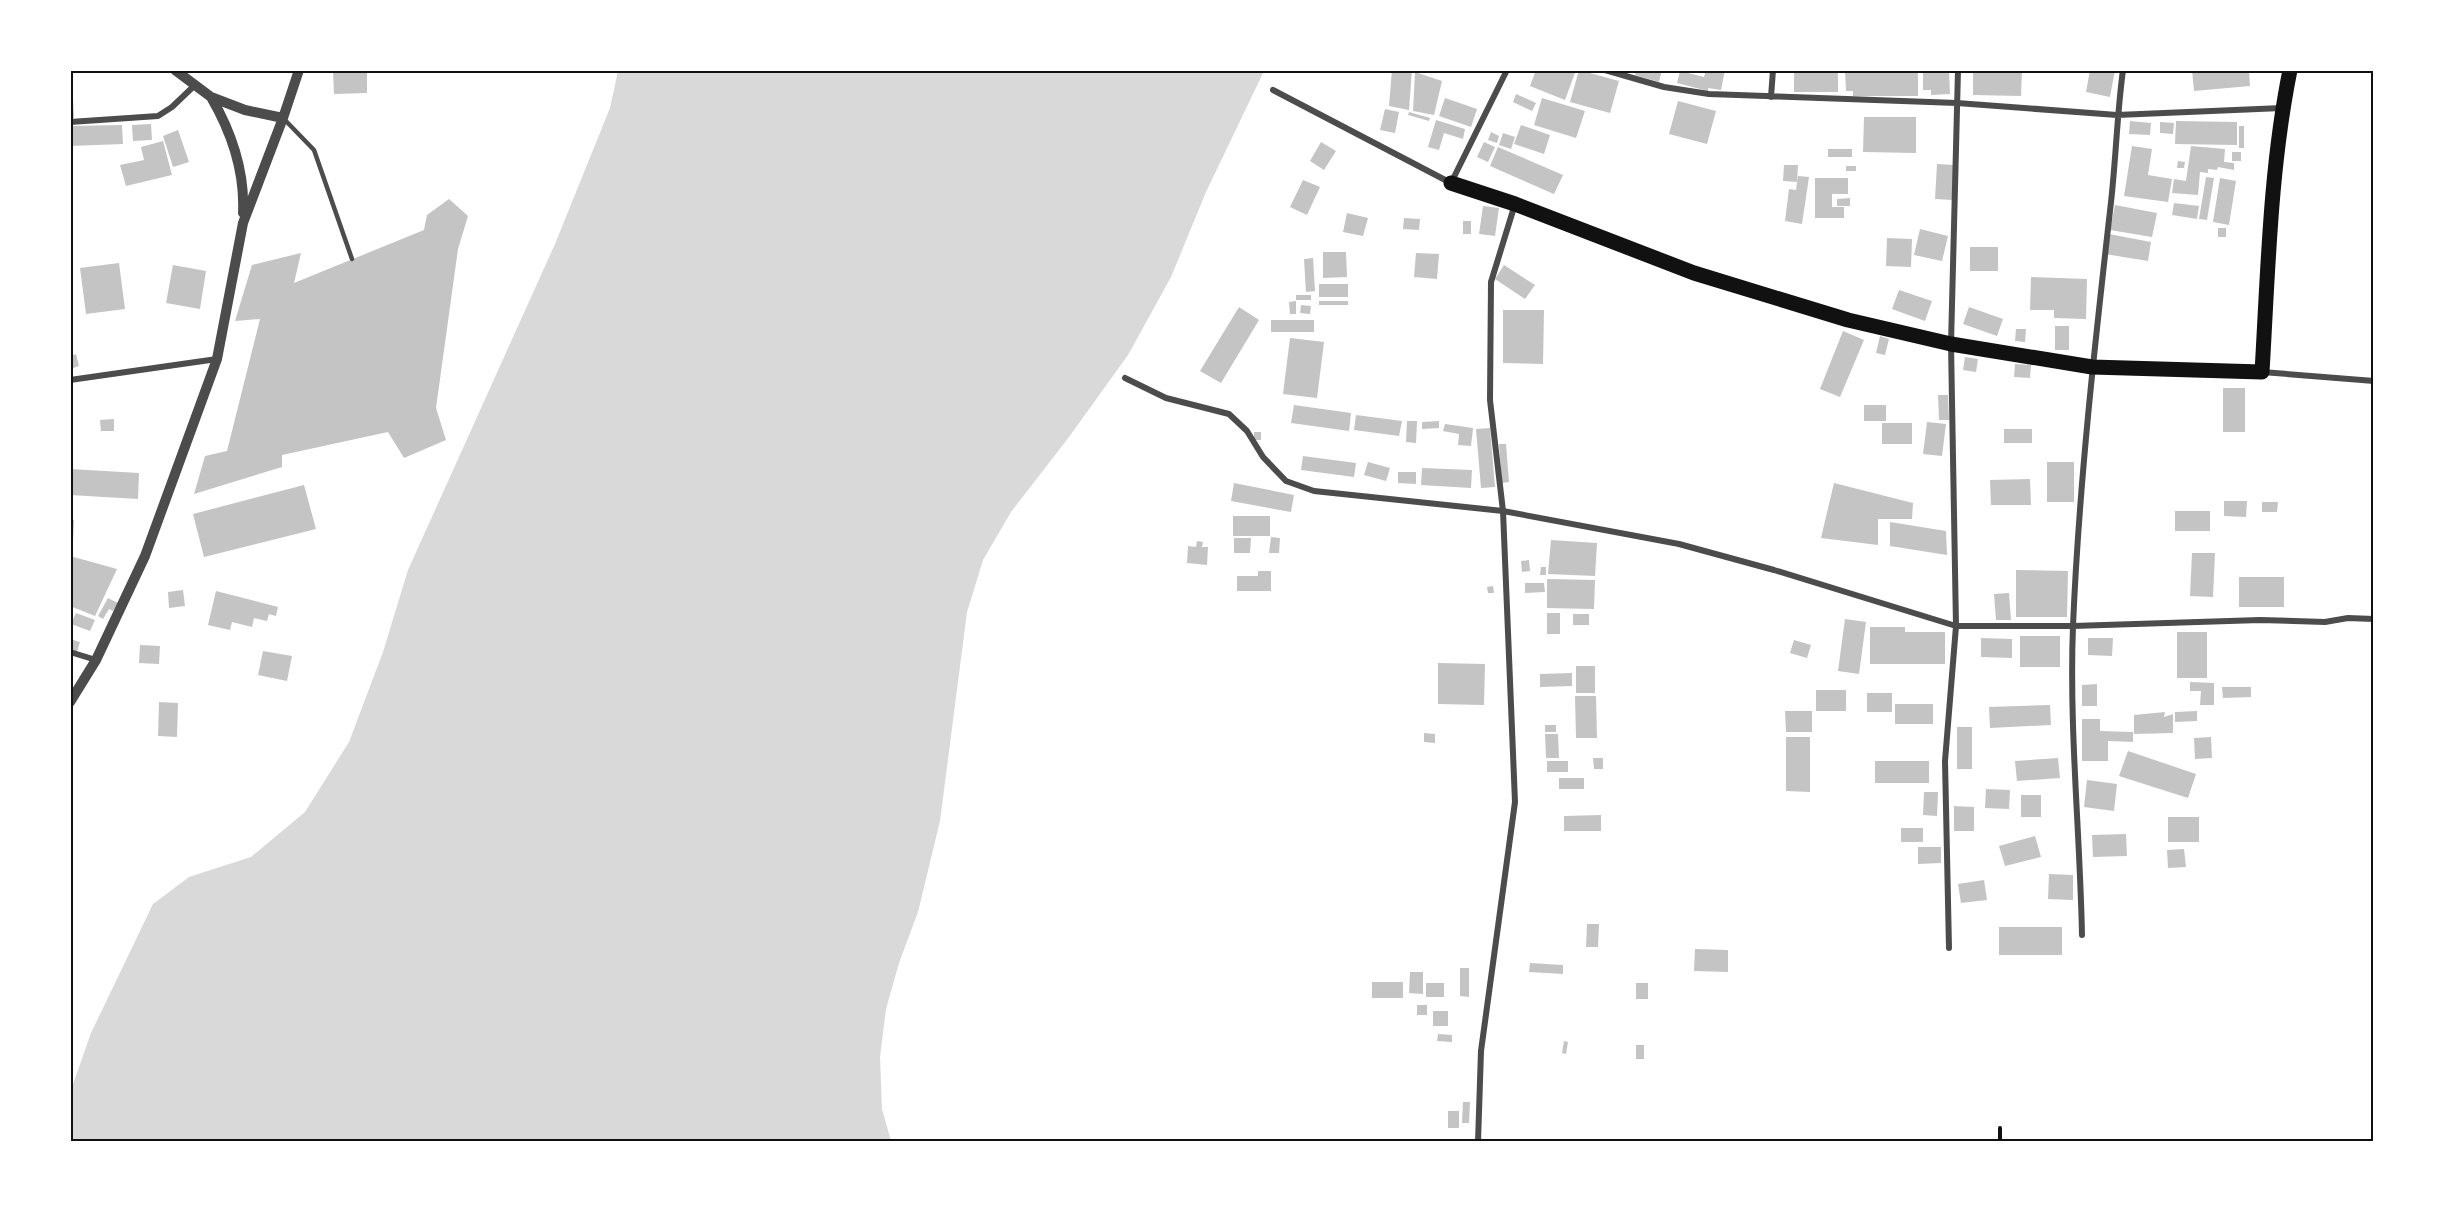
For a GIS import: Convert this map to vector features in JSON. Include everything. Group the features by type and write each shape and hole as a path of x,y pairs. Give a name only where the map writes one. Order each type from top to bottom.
{"main road":[{"path":"1451,183 1515,204 1694,273 1755,294 1848,320 1951,344 2092,367 2262,372 2272,209 2283,108 2290,70"}],"street":[{"path":"174,70 211,96 245,110 283,118"},
{"path":"243,223 299,70"},
{"path":"1273,90 1451,183 1507,70"},
{"path":"1605,70 1664,87 1709,94 1958,103 2117,115 2283,108"},
{"path":"1771,97 1773,70"},
{"path":"1949,948 1945,761 1956,626 1951,344 1958,70"},
{"path":"2082,935 2073,750 2073,626 2092,367 2112,197 2117,115 2123,70"},
{"path":"70,122 158,116 172,107 195,85"},
{"path":"70,702 96,660 145,556 217,359 243,223 244,189 234,145 211,96"},
{"path":"1478,1142 1481,1051 1515,802 1503,511 1490,400 1491,282 1515,204"},
{"path":"70,380 217,359"},
{"path":"2262,372 2373,381"},
{"path":"1125,378 1166,398 1229,414 1247,431 1263,457 1286,482 1314,491 1503,511 1679,544 1774,570 1956,626 2073,626 2260,620 2325,622 2348,618 2373,619"},
{"path":"70,652 96,660"}],"lane":[{"path":"283,118 314,150 352,259"}],"path":[{"path":"2000,1128 2001,1142"}],"shaded area":[{"path":"618,71 1264,71 1206,192 1171,277 1128,355 1011,512 983,560 967,612 940,821 918,912 899,963 886,1009 880,1057 882,1109 891,1141 71,1141 72,1087 91,1033 153,904 189,877 251,857 305,812 349,742 383,652 408,570 555,244 610,108"}],"building":[{"path":"333,70 367,70 367,93 334,94"},
{"path":"1392,70 1412,70 1409,110 1389,106"},
{"path":"1536,70 1576,70 1565,100 1530,86"},
{"path":"1579,70 1619,81 1610,113 1570,102"},
{"path":"1636,70 1662,70 1659,82 1635,75"},
{"path":"1706,70 1725,70 1721,90 1708,88 1708,91 1677,83 1680,71 1704,77"},
{"path":"1794,70 1838,70 1838,92 1794,92"},
{"path":"1845,70 1918,70 1918,96 1853,96 1853,91 1846,91"},
{"path":"1928,70 1949,70 1950,94 1931,95 1931,90 1923,90 1923,73 1928,73"},
{"path":"1973,70 2022,70 2021,96 1973,95"},
{"path":"2090,70 2115,70 2110,97 2086,92"},
{"path":"2192,70 2249,70 2250,86 2194,91"},
{"path":"1415,72 1442,81 1434,115 1413,111"},
{"path":"1516,94 1536,103 1532,111 1513,102"},
{"path":"70,98 73,98 74,118 70,118"},
{"path":"1445,98 1477,109 1471,127 1439,116"},
{"path":"1542,98 1585,111 1576,138 1534,125"},
{"path":"1678,101 1716,111 1707,144 1669,134"},
{"path":"1385,109 1399,112 1395,133 1380,130"},
{"path":"1409,112 1430,118 1429,121 1408,115"},
{"path":"1864,117 1916,117 1916,153 1863,152"},
{"path":"1436,120 1465,129 1463,139 1444,133 1439,150 1428,147"},
{"path":"2130,121 2151,123 2150,135 2129,134"},
{"path":"2176,121 2237,122 2237,145 2175,144"},
{"path":"2160,122 2174,123 2173,134 2160,133"},
{"path":"151,124 152,140 133,141 132,125"},
{"path":"122,125 123,144 70,146 70,126"},
{"path":"1521,125 1550,135 1544,154 1514,144"},
{"path":"2239,126 2244,126 2244,148 2239,148"},
{"path":"178,130 189,162 173,167 163,136"},
{"path":"1491,132 1499,136 1497,143 1488,140"},
{"path":"1503,133 1515,137 1511,149 1499,145"},
{"path":"163,141 172,175 126,186 120,165 144,160 141,147"},
{"path":"1321,142 1336,151 1324,170 1310,161"},
{"path":"1484,142 1495,147 1488,162 1477,157"},
{"path":"2132,146 2152,149 2148,175 2172,179 2168,202 2124,196"},
{"path":"2191,146 2225,149 2224,162 2234,163 2234,170 2218,167 2217,170 2208,169 2208,173 2200,172 2198,195 2172,193 2174,179 2186,181"},
{"path":"1498,147 1563,175 1554,194 1490,166"},
{"path":"1828,149 1852,149 1852,157 1828,157"},
{"path":"2232,152 2241,152 2241,161 2232,161"},
{"path":"2178,161 2185,162 2184,168 2177,168"},
{"path":"1937,164 1955,165 1953,200 1935,199"},
{"path":"1784,165 1798,165 1797,182 1783,181"},
{"path":"1846,166 1856,166 1856,171 1846,171"},
{"path":"1798,176 1809,177 1802,224 1785,221 1789,189 1796,190"},
{"path":"2206,177 2214,178 2207,220 2199,219"},
{"path":"1815,178 1848,178 1848,194 1832,194 1832,207 1844,207 1844,218 1815,218"},
{"path":"2220,178 2236,181 2229,225 2213,222"},
{"path":"1303,180 1320,187 1307,215 1290,207"},
{"path":"1850,198 1850,206 1837,206 1837,199"},
{"path":"449,199 468,216 458,249 436,408 446,440 404,458 388,432 282,455 282,467 194,494 205,456 227,451 260,319 235,321 252,265 301,253 294,283 424,230 427,215"},
{"path":"2174,203 2199,206 2197,219 2172,215"},
{"path":"2115,205 2157,213 2152,237 2110,230"},
{"path":"1483,206 1499,208 1495,236 1479,234"},
{"path":"1347,213 1368,218 1363,236 1343,232"},
{"path":"1404,218 1420,219 1419,230 1403,229"},
{"path":"1463,221 1471,221 1471,234 1463,234"},
{"path":"2218,228 2226,228 2226,237 2218,237"},
{"path":"1920,229 1948,236 1942,261 1914,255"},
{"path":"2109,234 2151,242 2148,261 2105,254"},
{"path":"1887,238 1912,239 1911,267 1886,266"},
{"path":"1970,247 1998,247 1998,271 1970,271"},
{"path":"1323,252 1346,252 1347,277 1323,278"},
{"path":"1416,253 1439,254 1437,279 1414,277"},
{"path":"1313,258 1315,291 1306,292 1304,259"},
{"path":"119,263 125,309 86,314 80,268"},
{"path":"173,265 206,271 200,309 166,303"},
{"path":"1504,265 1535,285 1525,299 1495,279"},
{"path":"2031,277 2087,279 2086,319 2054,318 2054,310 2030,310"},
{"path":"1319,284 1348,284 1348,297 1319,297"},
{"path":"1899,290 1932,301 1925,321 1892,309"},
{"path":"1296,295 1311,295 1311,300 1296,300"},
{"path":"1296,301 1296,314 1290,314 1289,302"},
{"path":"1319,301 1348,301 1348,305 1319,305"},
{"path":"1301,305 1311,306 1310,314 1300,313"},
{"path":"1239,307 1259,320 1221,383 1200,371"},
{"path":"1969,307 2003,319 1997,336 1963,324"},
{"path":"1503,310 1544,310 1543,364 1503,363"},
{"path":"1271,320 1314,320 1314,332 1271,332"},
{"path":"2055,326 2069,326 2069,350 2055,350"},
{"path":"2016,329 2026,329 2025,342 2015,341"},
{"path":"1843,331 1864,340 1840,397 1820,389"},
{"path":"1880,336 1889,339 1885,355 1876,353"},
{"path":"1290,338 1324,342 1317,398 1283,394"},
{"path":"76,354 79,366 70,369 70,356"},
{"path":"1965,357 1978,359 1976,372 1963,370"},
{"path":"2015,364 2031,365 2030,378 2014,377"},
{"path":"2223,388 2245,388 2245,432 2223,432"},
{"path":"1938,395 1948,395 1949,420 1939,420"},
{"path":"1294,405 1351,413 1349,431 1291,423"},
{"path":"1864,405 1886,405 1886,421 1864,421"},
{"path":"1356,415 1402,421 1399,436 1354,430"},
{"path":"114,419 114,431 101,431 100,420"},
{"path":"1407,421 1417,421 1416,443 1406,442"},
{"path":"1439,421 1439,428 1422,429 1422,422"},
{"path":"1927,422 1946,424 1942,456 1923,454"},
{"path":"1882,423 1912,423 1912,444 1882,444"},
{"path":"1445,424 1473,428 1471,446 1458,445 1459,434 1443,431"},
{"path":"1490,428 1495,487 1481,488 1476,429"},
{"path":"2004,429 2032,429 2032,443 2004,443"},
{"path":"1254,432 1261,432 1261,440 1254,440"},
{"path":"1499,444 1506,444 1509,482 1502,483"},
{"path":"1303,456 1356,463 1354,477 1301,470"},
{"path":"1368,462 1390,468 1386,481 1364,475"},
{"path":"2047,462 2074,462 2074,502 2047,502"},
{"path":"1422,468 1472,470 1471,488 1421,485"},
{"path":"70,469 139,473 138,499 70,495"},
{"path":"1398,472 1416,472 1416,484 1398,483"},
{"path":"2030,479 2031,505 1991,505 1990,480"},
{"path":"1234,483 1294,495 1291,512 1231,501"},
{"path":"1834,483 1913,503 1912,519 1878,519 1878,545 1821,538"},
{"path":"304,485 316,529 204,557 193,514"},
{"path":"2224,501 2247,501 2246,517 2224,516"},
{"path":"2262,502 2278,502 2277,512 2262,512"},
{"path":"2175,511 2210,511 2210,531 2175,531"},
{"path":"1233,516 1270,516 1270,536 1233,536"},
{"path":"70,520 74,520 73,541 70,541"},
{"path":"1890,522 1946,531 1947,555 1890,546"},
{"path":"1271,537 1280,538 1279,553 1269,553"},
{"path":"1234,538 1251,538 1250,553 1234,553"},
{"path":"1551,540 1597,543 1595,576 1548,574"},
{"path":"1197,541 1203,542 1202,547 1208,547 1207,565 1187,563 1188,546 1196,547"},
{"path":"2192,553 2215,553 2213,597 2190,596"},
{"path":"70,556 117,569 95,616 70,606"},
{"path":"1529,560 1530,571 1522,572 1521,561"},
{"path":"1541,567 1546,567 1546,575 1540,575"},
{"path":"2016,570 2068,571 2067,617 2016,617"},
{"path":"1258,571 1271,571 1271,591 1237,591 1237,576 1258,576"},
{"path":"2239,577 2284,577 2284,607 2239,607"},
{"path":"1547,579 1595,580 1594,609 1547,608"},
{"path":"1525,583 1544,583 1545,592 1525,593"},
{"path":"1493,586 1494,593 1488,593 1487,587"},
{"path":"183,590 185,606 169,608 168,592"},
{"path":"216,591 278,607 276,616 269,614 267,621 254,618 252,627 232,622 230,630 208,625"},
{"path":"2009,593 2011,620 1996,620 1994,594"},
{"path":"108,598 118,603 113,611 109,609 103,619 98,616"},
{"path":"76,613 95,620 90,631 71,624"},
{"path":"1547,613 1560,613 1560,634 1547,634"},
{"path":"1573,614 1589,614 1589,625 1573,625"},
{"path":"1845,619 1866,622 1859,674 1838,671"},
{"path":"1870,627 1905,627 1905,632 1945,632 1945,664 1870,664"},
{"path":"2177,632 2207,632 2207,678 2177,678"},
{"path":"2020,636 2060,636 2060,667 2020,667"},
{"path":"1981,638 2012,639 2012,658 1981,657"},
{"path":"2088,638 2113,638 2112,656 2088,655"},
{"path":"70,639 80,642 77,652 70,650"},
{"path":"1794,640 1811,645 1807,658 1790,653"},
{"path":"140,645 160,646 159,664 139,663"},
{"path":"263,651 292,656 287,681 258,675"},
{"path":"1438,663 1485,664 1484,705 1438,704"},
{"path":"1576,666 1595,666 1595,693 1576,693"},
{"path":"1572,673 1572,686 1540,687 1540,674"},
{"path":"2190,682 2214,683 2214,705 2200,705 2201,691 2190,691"},
{"path":"2097,684 2097,706 2082,706 2082,685"},
{"path":"2222,687 2251,687 2251,697 2223,698"},
{"path":"1816,690 1846,690 1846,711 1816,711"},
{"path":"1867,693 1892,693 1892,712 1867,712"},
{"path":"1575,696 1596,696 1597,738 1576,738"},
{"path":"159,702 178,703 177,737 158,736"},
{"path":"1895,704 1933,704 1933,724 1895,724"},
{"path":"2050,705 2051,725 1990,728 1989,707"},
{"path":"1785,711 1812,711 1812,732 1786,732"},
{"path":"2197,711 2197,721 2175,722 2175,712"},
{"path":"2165,712 2164,717 2173,714 2173,733 2134,734 2134,715"},
{"path":"2082,719 2100,719 2100,731 2133,732 2133,742 2108,741 2108,761 2082,761"},
{"path":"1545,725 1556,725 1556,732 1545,732"},
{"path":"1957,727 1972,727 1972,769 1957,769"},
{"path":"1424,733 1435,734 1435,743 1424,742"},
{"path":"1545,734 1558,734 1559,758 1546,758"},
{"path":"1786,737 1810,737 1810,792 1786,791"},
{"path":"2211,737 2212,758 2195,759 2194,738"},
{"path":"2128,751 2196,774 2188,798 2119,776"},
{"path":"1593,758 1603,758 1603,769 1594,769"},
{"path":"2058,758 2060,778 2017,781 2015,761"},
{"path":"1547,761 1568,761 1568,772 1547,772"},
{"path":"1875,761 1929,761 1929,783 1875,783"},
{"path":"1559,778 1584,778 1584,789 1559,789"},
{"path":"2087,780 2117,784 2114,811 2084,807"},
{"path":"1986,789 2010,790 2009,809 1985,808"},
{"path":"1924,792 1938,792 1937,816 1923,815"},
{"path":"2021,795 2041,795 2041,817 2021,817"},
{"path":"1954,806 1974,807 1974,831 1954,831"},
{"path":"1601,815 1601,831 1564,831 1564,816"},
{"path":"2168,817 2199,817 2199,842 2168,842"},
{"path":"1901,828 1923,828 1923,842 1901,842"},
{"path":"2126,834 2127,856 2093,857 2092,835"},
{"path":"2035,836 2041,857 2005,866 1999,846"},
{"path":"1918,847 1941,847 1941,863 1918,864"},
{"path":"2184,849 2186,867 2168,868 2167,850"},
{"path":"2049,874 2073,875 2073,900 2048,899"},
{"path":"1984,880 1987,900 1961,903 1958,884"},
{"path":"1587,924 1599,924 1598,947 1586,947"},
{"path":"1999,927 2062,927 2062,955 1999,955"},
{"path":"1695,949 1728,950 1728,972 1694,971"},
{"path":"1530,963 1563,965 1563,974 1529,972"},
{"path":"1460,968 1469,968 1469,997 1460,996"},
{"path":"1410,972 1423,972 1423,994 1409,993"},
{"path":"1372,982 1403,982 1403,998 1372,998"},
{"path":"1426,983 1444,983 1444,997 1426,997"},
{"path":"1636,983 1648,983 1648,999 1636,999"},
{"path":"1417,1005 1427,1005 1427,1015 1417,1015"},
{"path":"1433,1011 1448,1011 1448,1026 1433,1026"},
{"path":"1438,1034 1452,1035 1452,1042 1437,1041"},
{"path":"1564,1041 1568,1042 1566,1054 1562,1053"},
{"path":"1636,1045 1644,1045 1644,1059 1636,1059"},
{"path":"1463,1102 1470,1102 1469,1123 1462,1123"},
{"path":"1448,1111 1459,1111 1459,1128 1448,1128"}]}
